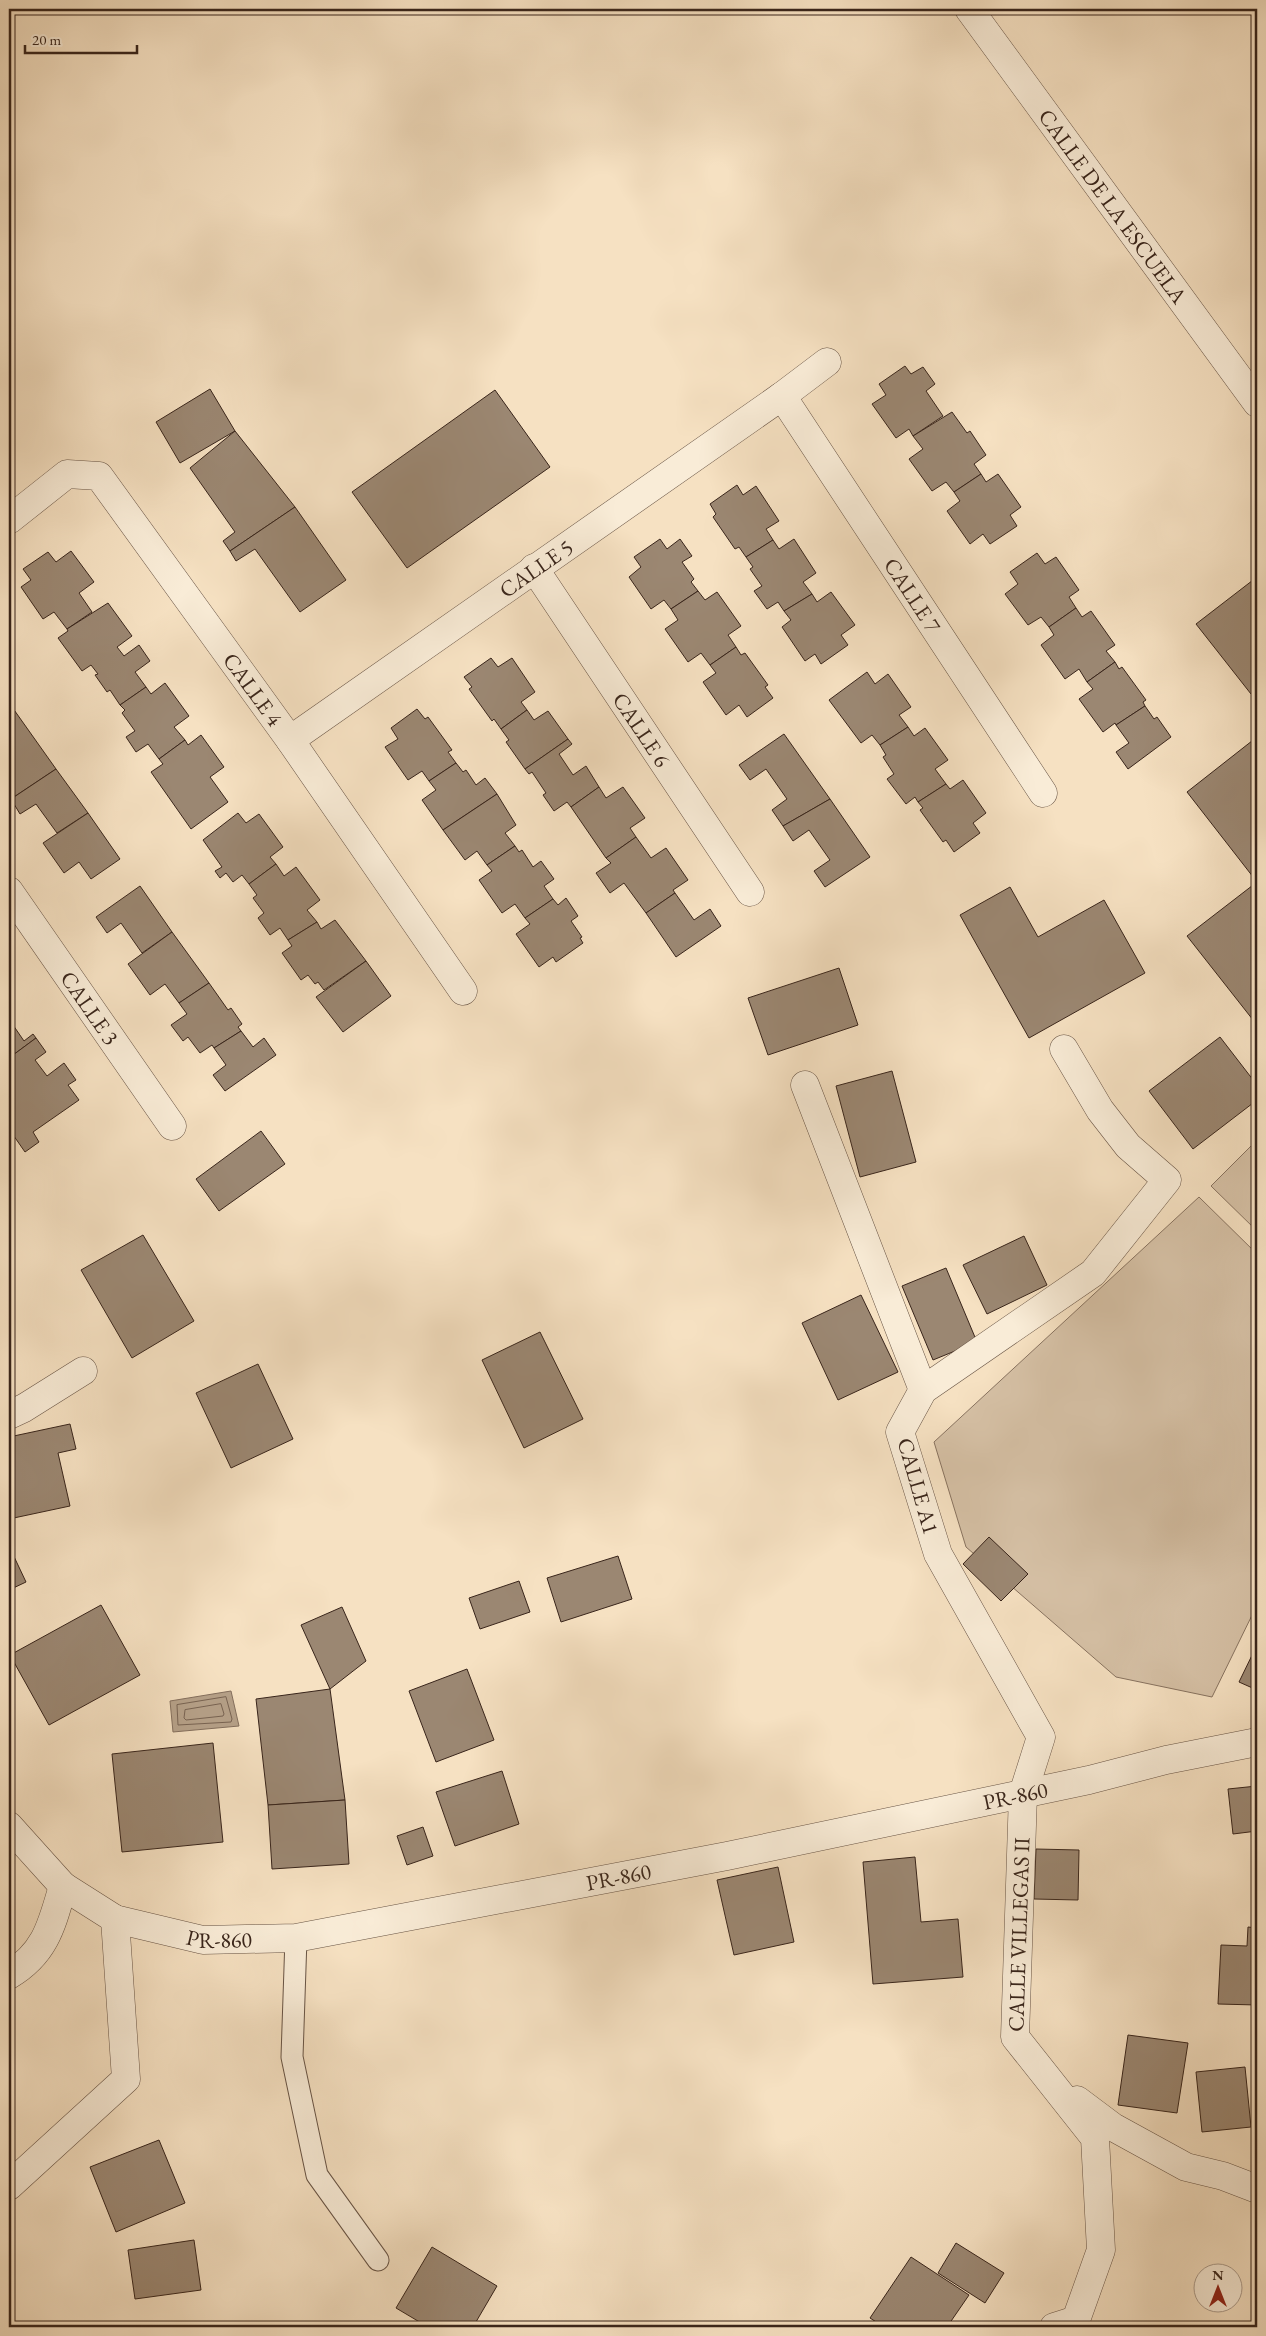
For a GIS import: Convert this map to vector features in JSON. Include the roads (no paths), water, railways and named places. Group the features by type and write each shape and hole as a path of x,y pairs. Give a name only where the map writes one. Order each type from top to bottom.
{"street":[{"name":"CALLE DE LA ESCUELA","path":"969,9 1257,403"},
{"name":"CALLE 5","path":"290,740 782,396 827,362"},
{"name":"CALLE 7","path":"782,396 1043,793"},
{"name":"CALLE 4","path":"9,520 67,474 99,476 290,740 463,991"},
{"name":"CALLE 6","path":"534,568 750,892"},
{"name":"CALLE 3","path":"9,891 172,1126"},
{"name":"CALLE A1","path":"1023,1794 1041,1737 938,1554 900,1432 923,1390 1093,1273 1166,1180 1128,1146 1100,1110 1064,1049"},
{"path":"805,1085 923,1390"},
{"path":"9,1415 24,1408 83,1371"},
{"name":"PR-860","path":"9,1826 63,1886 115,1919 203,1940 296,1938 727,1856 1089,1780 1166,1760 1257,1742"},
{"name":"CALLE VILLEGAS II","path":"1023,1794 1015,2037 1095,2138 1101,2250 1076,2320 1054,2327"},
{"path":"9,1975 26,1965 49,1932 63,1886"},
{"path":"9,2186 126,2079 115,1919"},
{"path":"1051,2082 1114,2126 1186,2167 1223,2176 1257,2189"}],"lane":[{"path":"296,1938 292,2057 317,2175 378,2260"}],"water":[{"path":"231,1691 239,1726 173,1732 170,1701"}]}
